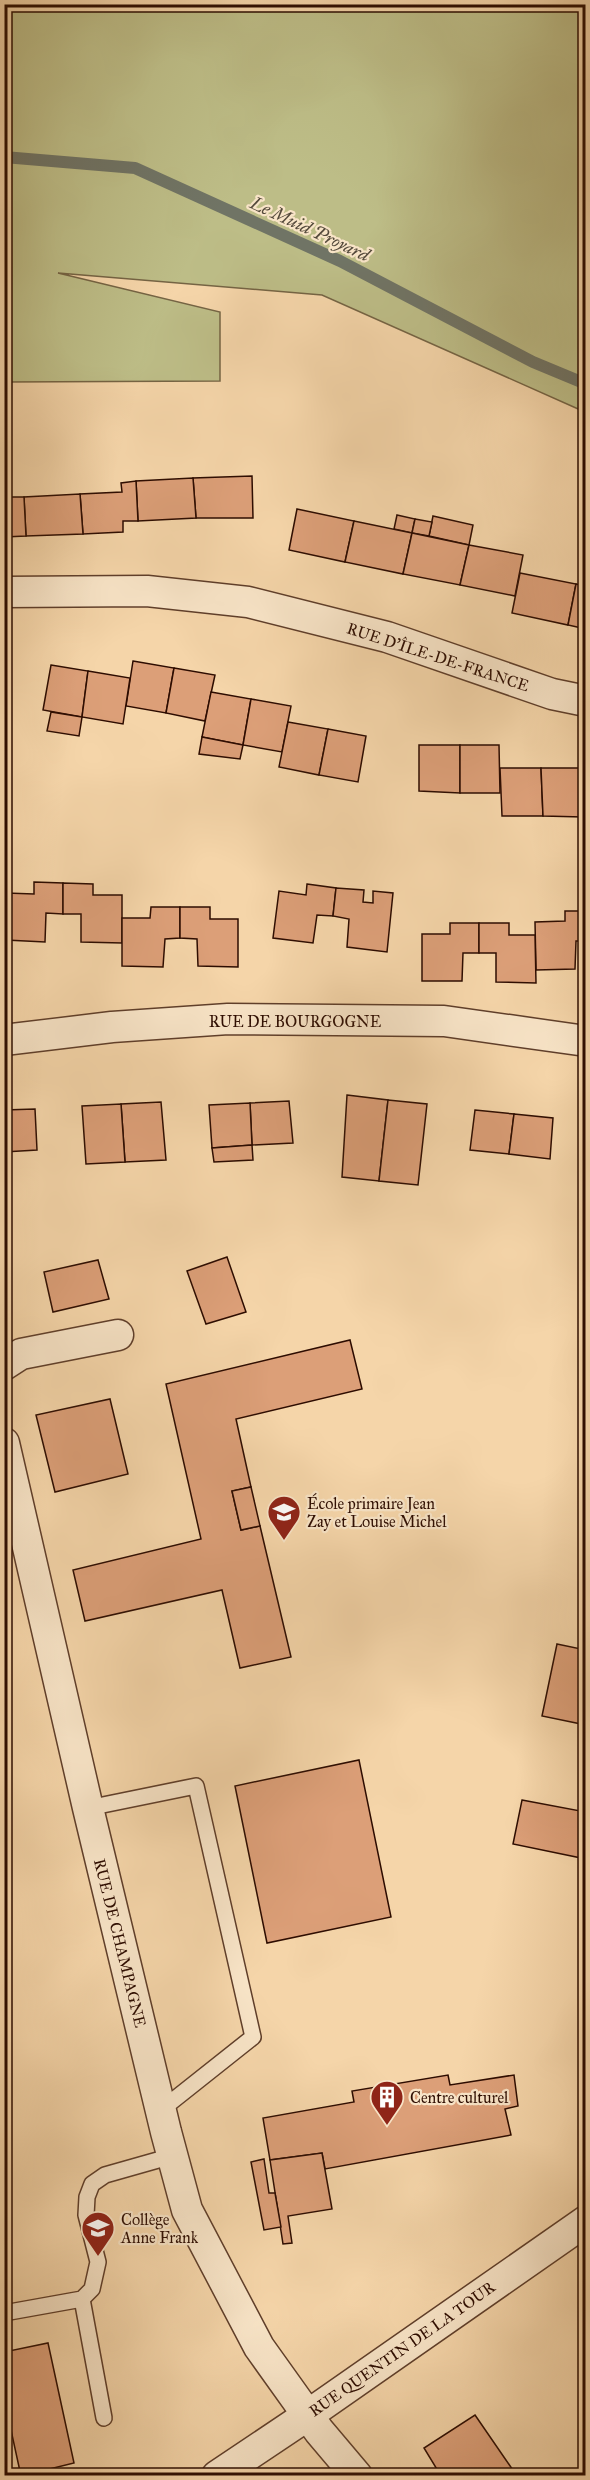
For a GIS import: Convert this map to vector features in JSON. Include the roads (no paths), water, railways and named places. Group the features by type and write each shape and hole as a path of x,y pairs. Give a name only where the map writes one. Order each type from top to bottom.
{"street":[{"name":"RUE D'ÎLE-DE-FRANCE","path":"4,592 147,591 248,602 387,637 552,694 585,701"},
{"name":"RUE DE BOURGOGNE","path":"4,1040 112,1027 239,1019 444,1021 585,1041"},
{"path":"4,1365 21,1354 118,1335"},
{"name":"RUE DE CHAMPAGNE","path":"4,1443 88,1808 187,2210 253,2337 308,2415 357,2475"},
{"name":"RUE QUENTIN DE LA TOUR","path":"217,2475 308,2415 585,2221"}],"lane":[{"path":"88,1808 196,1786 253,2037 161,2110"},
{"path":"4,2313 82,2299 92,2289 98,2262 86,2215 87,2197 92,2184 105,2175 172,2156"},
{"path":"82,2299 104,2418"}],"waterway":[{"name":"Le Muid Proyard","path":"4,157 135,168 340,261 533,362 586,384"}],"place":[{"name":"École primaire Jean Zay et Louise Michel","path":"284,1541"},
{"name":"Centre culturel","path":"387,2126"},
{"name":"Collège Anne Frank","path":"98,2257"}]}
